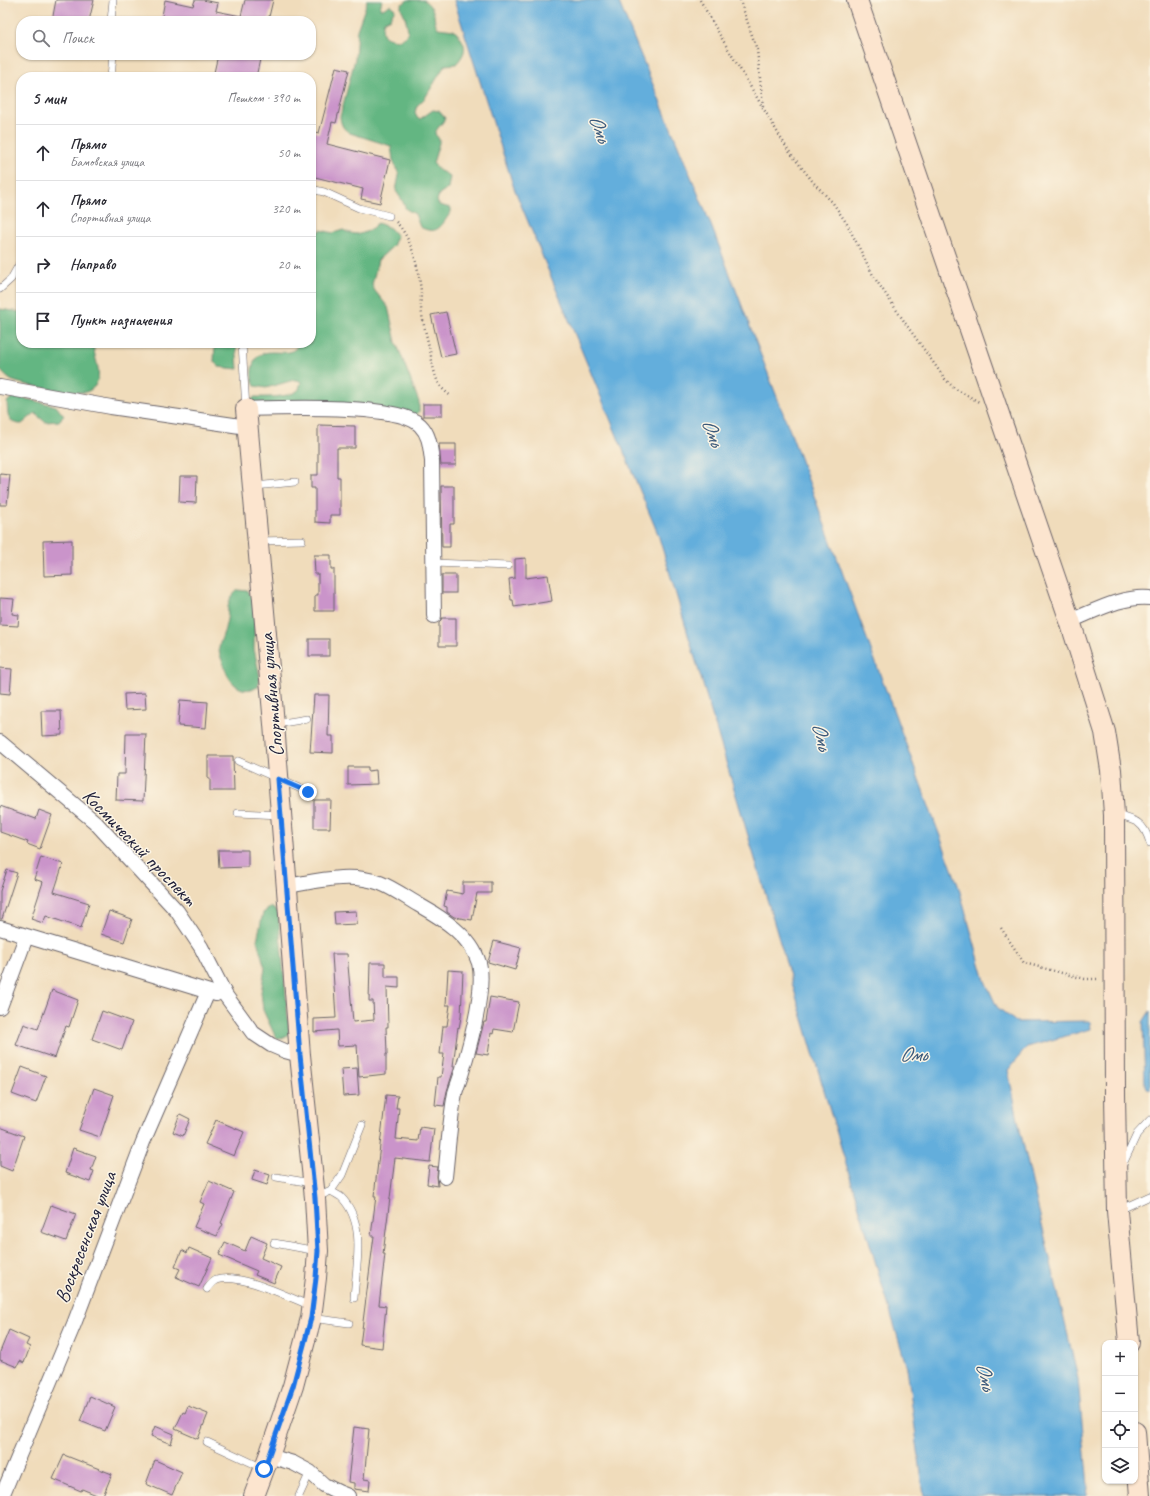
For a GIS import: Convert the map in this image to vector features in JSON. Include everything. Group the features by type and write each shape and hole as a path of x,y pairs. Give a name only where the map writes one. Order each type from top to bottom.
{"street":[{"path":"858,0 1070,621 1104,732 1111,770 1114,815 1116,1177 1117,1211 1129,1340"},
{"path":"0,387 111,407 247,418 305,407 384,412 409,418 419,424 426,432 430,441 432,461 434,616"},
{"name":"Спортивная улица","path":"247,418 274,724 300,1055 320,1191 318,1251 312,1312 293,1386 254,1496"},
{"path":"1070,621 1119,601 1143,597 1150,598"},
{"name":"Космический проспект","path":"0,742 94,822 177,911 201,947 226,996 253,1033 271,1045 284,1051 300,1055"},
{"path":"287,886 333,878 353,878 381,884 449,924 474,949 480,968 481,990 462,1073 456,1091 445,1177"},
{"path":"0,928 208,992 226,996"},
{"path":"0,1007 26,936"},
{"name":"Воскресенская улица","path":"2,1496 74,1324 143,1142 208,992"},
{"path":"1136,1448 1140,1496"},
{"path":"267,1462 293,1463 310,1472 324,1485 348,1496"}],"lane":[{"path":"111,16 113,0"},
{"path":"111,72 113,60"},
{"path":"316,190 324,192 359,208 389,216"},
{"path":"0,289 11,279 16,270"},
{"path":"242,348 247,418"},
{"path":"252,486 294,482"},
{"path":"257,541 302,540"},
{"path":"434,563 508,566"},
{"path":"274,724 307,719"},
{"path":"238,761 308,792"},
{"path":"238,814 281,815"},
{"path":"1114,815 1134,819 1147,831 1150,843"},
{"path":"1116,1177 1137,1134 1150,1120"},
{"path":"320,1191 342,1175 362,1125"},
{"path":"276,1177 341,1197 349,1209 357,1227 358,1242 354,1298"},
{"path":"1117,1211 1150,1196"},
{"path":"274,1243 318,1251"},
{"path":"207,1289 217,1280 229,1279 249,1281 312,1312 349,1323"},
{"path":"207,1442 267,1462"},
{"path":"299,1496 310,1472"}],"path":[{"path":"700,0 788,150 813,182 833,203 847,224 874,277 945,379 954,388 969,398 989,406 1000,414"},
{"path":"740,0 757,50 763,109"},
{"path":"389,216 399,225 415,257 421,285 421,308 425,333 437,380 442,390 450,396"},
{"path":"1001,928 1024,963 1085,979 1114,979"}],"green space":[{"path":"366,0 382,0 381,10 390,5 395,9 390,18 384,21 382,31 387,38 400,40 405,37 408,31 401,5 408,0 424,0 432,8 438,28 454,30 463,43 463,55 456,64 445,65 425,98 417,106 415,112 417,118 420,119 433,110 439,111 445,118 435,134 439,139 439,143 433,163 440,171 450,177 448,188 439,194 437,201 439,205 451,208 451,212 442,225 435,230 426,230 420,227 415,214 406,209 396,191 399,175 393,160 391,146 350,133 344,128 341,122 340,117 355,59 357,30 367,2"},
{"path":"378,223 390,228 397,236 393,246 378,260 372,285 388,307 396,342 419,402 419,412 414,417 253,403 252,400 254,397 271,397 296,392 299,389 301,382 294,380 266,388 255,386 252,373 253,365 260,355 271,352 292,351 295,348 316,348 316,234 321,230 333,233 343,230 361,234 365,233"},
{"path":"0,309 16,311 16,348 94,348 98,376 94,387 90,390 86,392 71,392 16,382 8,378 0,370"},
{"path":"215,348 236,348 238,369 219,367 214,362"},
{"path":"14,396 56,406 64,416 59,421 45,422 35,413 22,424 17,424 9,418 8,415 7,402"},
{"path":"238,590 247,591 255,601 254,649 260,677 258,687 251,689 239,688 235,685 225,669 219,650 227,619 229,602"},
{"path":"271,907 278,912 289,1028 288,1035 282,1038 276,1038 263,1010 261,992 265,968 257,940 263,913"}],"water":[{"name":"Омь","path":"454,0 618,0 711,225 790,431 958,885 985,981 997,1007 1016,1022 1090,1021 1091,1029 1027,1047 1008,1070 1020,1130 1078,1379 1088,1486 1087,1496 924,1496 907,1368 658,534 514,188"},
{"path":"1150,1011 1150,1090 1145,1086 1143,1022"}],"building":[{"path":"56,0 94,0 90,16 53,16"},
{"path":"165,0 193,6 195,0 203,0 218,3 216,11 241,16 162,16"},
{"path":"245,0 273,0 269,16 241,16"},
{"path":"217,60 260,60 257,72 214,72"},
{"path":"336,67 349,70 336,123 332,122 327,144 390,160 380,203 361,199 363,189 316,177 316,132 319,133"},
{"path":"446,312 456,354 441,357 431,315"},
{"path":"423,404 442,404 442,416 423,416"},
{"path":"318,425 355,426 355,448 337,448 337,477 340,477 340,515 330,515 330,523 315,522 315,488 311,488 311,475 318,475"},
{"path":"439,444 456,444 456,465 441,465"},
{"path":"0,474 10,475 7,505 0,505"},
{"path":"180,476 197,476 196,503 179,502"},
{"path":"441,486 454,486 454,524 450,524 450,547 442,547"},
{"path":"72,540 72,575 44,576 43,541"},
{"path":"314,555 331,555 331,569 334,569 334,611 315,611 315,595 318,595 318,574 315,574"},
{"path":"526,558 526,578 548,575 552,601 514,607 513,600 511,600 509,579 515,578 515,559"},
{"path":"442,575 456,575 456,593 442,593"},
{"path":"0,598 14,599 12,614 19,615 18,626 0,625"},
{"path":"442,618 456,618 456,646 439,646 439,623"},
{"path":"309,639 329,639 329,656 309,656"},
{"path":"0,668 12,669 10,694 0,693"},
{"path":"145,693 146,709 125,710 124,694"},
{"path":"314,695 329,695 328,736 333,736 333,753 310,752"},
{"path":"180,700 208,702 206,728 178,726"},
{"path":"41,711 61,711 62,735 42,736"},
{"path":"126,734 146,734 143,801 116,800 117,774 125,774"},
{"path":"208,756 233,756 234,791 210,791 210,779 208,779"},
{"path":"348,767 368,767 368,771 376,770 377,784 348,785"},
{"path":"314,800 331,800 330,828 314,828"},
{"path":"0,806 36,819 39,810 52,815 40,849 27,844 28,842 0,832"},
{"path":"218,850 248,850 248,867 219,868"},
{"path":"41,857 63,864 54,892 89,903 81,928 46,916 43,923 31,919 43,882 34,879"},
{"path":"7,870 17,873 2,919 0,919 0,891"},
{"path":"463,882 491,882 491,893 477,893 472,920 454,917 447,912 447,907 444,906 447,891 463,894"},
{"path":"109,911 132,919 124,942 101,934"},
{"path":"356,911 357,924 335,925 334,912"},
{"path":"494,941 521,948 515,970 488,962"},
{"path":"332,954 347,954 353,1022 374,1020 373,1001 369,1001 370,963 385,963 385,977 399,977 399,988 387,987 388,1027 386,1027 386,1074 359,1077 357,1045 338,1046 337,1030 314,1032 314,1019 336,1018"},
{"path":"448,970 463,971 461,1017 459,1028 458,1027 453,1066 455,1066 444,1106 435,1105 438,1077 441,1077 444,1054 440,1054 443,1026 447,1026 450,1005 446,1005"},
{"path":"52,990 78,1000 69,1027 66,1026 55,1058 16,1045 24,1024 38,1029"},
{"path":"490,997 519,1002 513,1032 494,1029 493,1034 491,1033 488,1055 476,1053 484,1022 486,1022"},
{"path":"102,1011 132,1022 122,1050 92,1039"},
{"path":"22,1067 46,1076 36,1103 12,1094"},
{"path":"357,1068 359,1095 343,1096 341,1069"},
{"path":"94,1088 114,1095 100,1137 79,1130"},
{"path":"386,1095 398,1096 396,1108 399,1108 396,1139 418,1141 420,1127 434,1129 430,1162 395,1158 383,1254 385,1254 379,1305 386,1306 382,1348 360,1345 374,1236 371,1236 376,1196 374,1196"},
{"path":"180,1114 190,1119 183,1136 173,1132"},
{"path":"216,1120 244,1132 234,1156 205,1144"},
{"path":"0,1127 24,1136 12,1171 0,1166"},
{"path":"73,1148 96,1156 91,1170 94,1171 90,1182 65,1173"},
{"path":"429,1166 438,1167 438,1186 427,1184"},
{"path":"255,1170 270,1175 267,1185 252,1180"},
{"path":"209,1181 234,1192 221,1223 223,1224 217,1236 194,1227 204,1204 200,1202"},
{"path":"51,1205 76,1214 66,1241 41,1232"},
{"path":"251,1236 267,1243 261,1258 281,1267 274,1283 255,1275 257,1271 219,1255 225,1242 245,1251"},
{"path":"189,1248 212,1258 199,1287 176,1277 180,1269 175,1267 182,1250 187,1253"},
{"path":"9,1330 29,1339 26,1345 30,1347 24,1363 20,1361 17,1367 0,1360 0,1352"},
{"path":"90,1396 115,1407 105,1431 80,1421"},
{"path":"188,1406 208,1414 198,1439 175,1429 183,1412 185,1413"},
{"path":"155,1426 174,1434 171,1444 151,1436"},
{"path":"354,1427 369,1429 364,1479 370,1480 369,1491 354,1489 354,1483 348,1482"},
{"path":"64,1455 112,1474 103,1496 99,1496 82,1489 81,1491 53,1479"},
{"path":"155,1460 182,1472 172,1495 146,1484"}],"route":[{"path":"264,1469 293,1386 311,1318 318,1251 315,1198 300,1055 278,779 308,792"}]}
